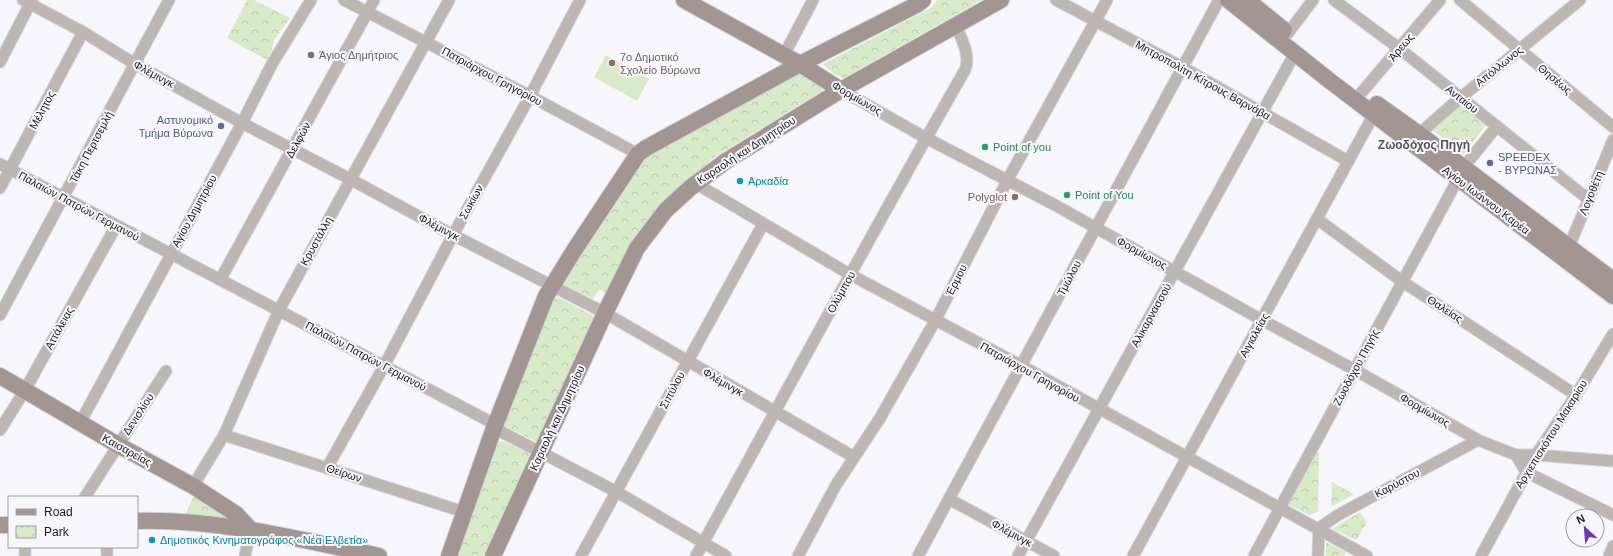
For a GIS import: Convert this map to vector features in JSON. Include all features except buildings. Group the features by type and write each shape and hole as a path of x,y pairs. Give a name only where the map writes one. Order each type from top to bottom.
{"street":[{"name":"Τάκη Περτσεμλή","path":"0,315 169,0"},
{"name":"Αγίου Δημητρίου","path":"80,423 242,123 272,64 311,0"},
{"name":"Πατριάρχου Γρηγορίου","path":"344,0 427,42 638,154"},
{"name":"Δελφών","path":"220,280 374,0"},
{"name":"Κρυστάλλη","path":"193,486 224,435 279,310 449,0"},
{"name":"Σωκίων","path":"327,468 530,96 580,0"},
{"name":"Φορμίωνος","path":"684,0 800,64 841,90 926,138 1008,179 1096,227 1355,370 1478,440 1516,455 1536,455 1613,461"},
{"path":"784,56 813,0"},
{"path":"449,556 494,428 538,315 552,285 638,154 646,148 800,64 918,4 923,0"},
{"name":"Καραολή και Δημητρίου","path":"493,556 605,313 637,248 666,210 695,183 726,161 841,90 1001,0"},
{"name":"Μητροπολίτη Κίτρους Βαρνάβα","path":"1056,0 1182,67 1348,161"},
{"name":"Έρμου","path":"798,556 836,485 880,418 935,320 1008,179 1107,0"},
{"name":"Τμώλου","path":"918,556 1219,0"},
{"name":"Αγίου Ιωάννου Καρέα","path":"1228,0 1374,114 1569,247 1613,280"},
{"name":"Αγίου Ιωάννου Καρέα","path":"1247,0 1362,92 1419,134 1461,174 1613,296"},
{"path":"1288,33 1313,0"},
{"name":"Ανταίου","path":"1334,0 1400,49 1588,200"},
{"name":"Άρεως","path":"1362,92 1440,0"},
{"name":"Θησέως","path":"1460,0 1613,127"},
{"name":"Απόλλωνος","path":"1419,134 1460,98 1580,0"},
{"name":"Φλέμινγκ","path":"28,1 135,64 242,123 453,235 605,313 854,457"},
{"path":"0,62 28,1"},
{"name":"Ολύμπου","path":"696,556 851,275 887,206 968,63 956,25"},
{"name":"Μέλητος","path":"0,188 5,167 83,32"},
{"name":"Αλικαρνασσού","path":"1018,556 1261,112 1295,53"},
{"name":"Αιγιαλείας","path":"1134,556 1374,114"},
{"name":"Ζωοδόχου Πηγής","path":"1254,556 1461,174 1497,126"},
{"name":"Λογοθέτη","path":"1569,247 1613,140"},
{"name":"Παλαιών Πατρών Γερμανού","path":"5,167 492,423 494,428 617,492 726,556"},
{"name":"Πατριάρχου Γρηγορίου","path":"695,183 851,275 1022,366 1280,509 1319,528 1367,556"},
{"name":"Θαλείας","path":"1317,219 1403,282 1576,395"},
{"name":"Σιπύλου","path":"581,556 763,224"},
{"name":"Αττάλειας","path":"0,430 116,226"},
{"name":"Αρχιεπισκόπου Μακαρίου","path":"1481,556 1536,455 1576,395 1613,334"},
{"name":"Δενισλίου","path":"86,496 166,371"},
{"name":"Καισαρείας","path":"0,376 118,445 193,486 236,514 250,529"},
{"name":"Θείρων","path":"224,435 464,512"},
{"name":"Καρύστου","path":"1319,528 1338,515 1478,440"},
{"path":"1516,455 1526,472 1613,515"},
{"name":"Φλέμινγκ","path":"949,498 1054,556"},
{"path":"138,521 172,520 250,529 379,556"},
{"path":"1318,556 1319,528"},
{"path":"245,556 250,529"},
{"path":"1610,556 1613,546"}],"green space":[{"path":"247,0 254,0 290,18 274,40 272,50 267,60 227,38"},
{"path":"937,0 981,0 853,73 849,80 834,74 823,64 931,8"},
{"path":"606,55 649,79 637,101 594,77"},
{"path":"801,73 821,86 822,91 711,159 707,165 664,202 648,218 632,243 608,293 600,290 593,299 565,286 563,282 607,210 651,152"},
{"path":"1462,102 1488,122 1464,154 1429,128"},
{"path":"558,297 592,315 595,319 537,442 503,425 553,299"},
{"path":"502,441 528,452 530,456 483,556 457,556 498,442"},
{"path":"1319,452 1318,512 1309,515 1286,503 1313,454"},
{"path":"1332,482 1354,494 1331,507"},
{"path":"195,494 225,513 225,517 220,518 185,515"},
{"path":"1360,512 1367,522 1356,540 1332,529"},
{"path":"1326,542 1346,552 1344,556 1326,556"}],"place":[{"name":"Άγιος Δημήτριος","path":"311,55"},
{"name":"7ο Δημοτικό Σχολείο Βύρωνα","path":"612,63"},
{"name":"Αστυνομικό Τμήμα Βύρωνα","path":"221,126"},
{"name":"Point of you","path":"985,147"},
{"name":"SPEEDEX - ΒΥΡΩΝΑΣ","path":"1490,163"},
{"name":"Αρκαδία","path":"740,181"},
{"name":"Point of You","path":"1067,195"},
{"name":"Polyglot","path":"1015,197"},
{"name":"Δημοτικός Κινηματογράφος «Νέα Ελβετία»","path":"152,540"}],"district":[{"name":"Ζωοδόχος Πηγή","path":"1424,145"}]}
